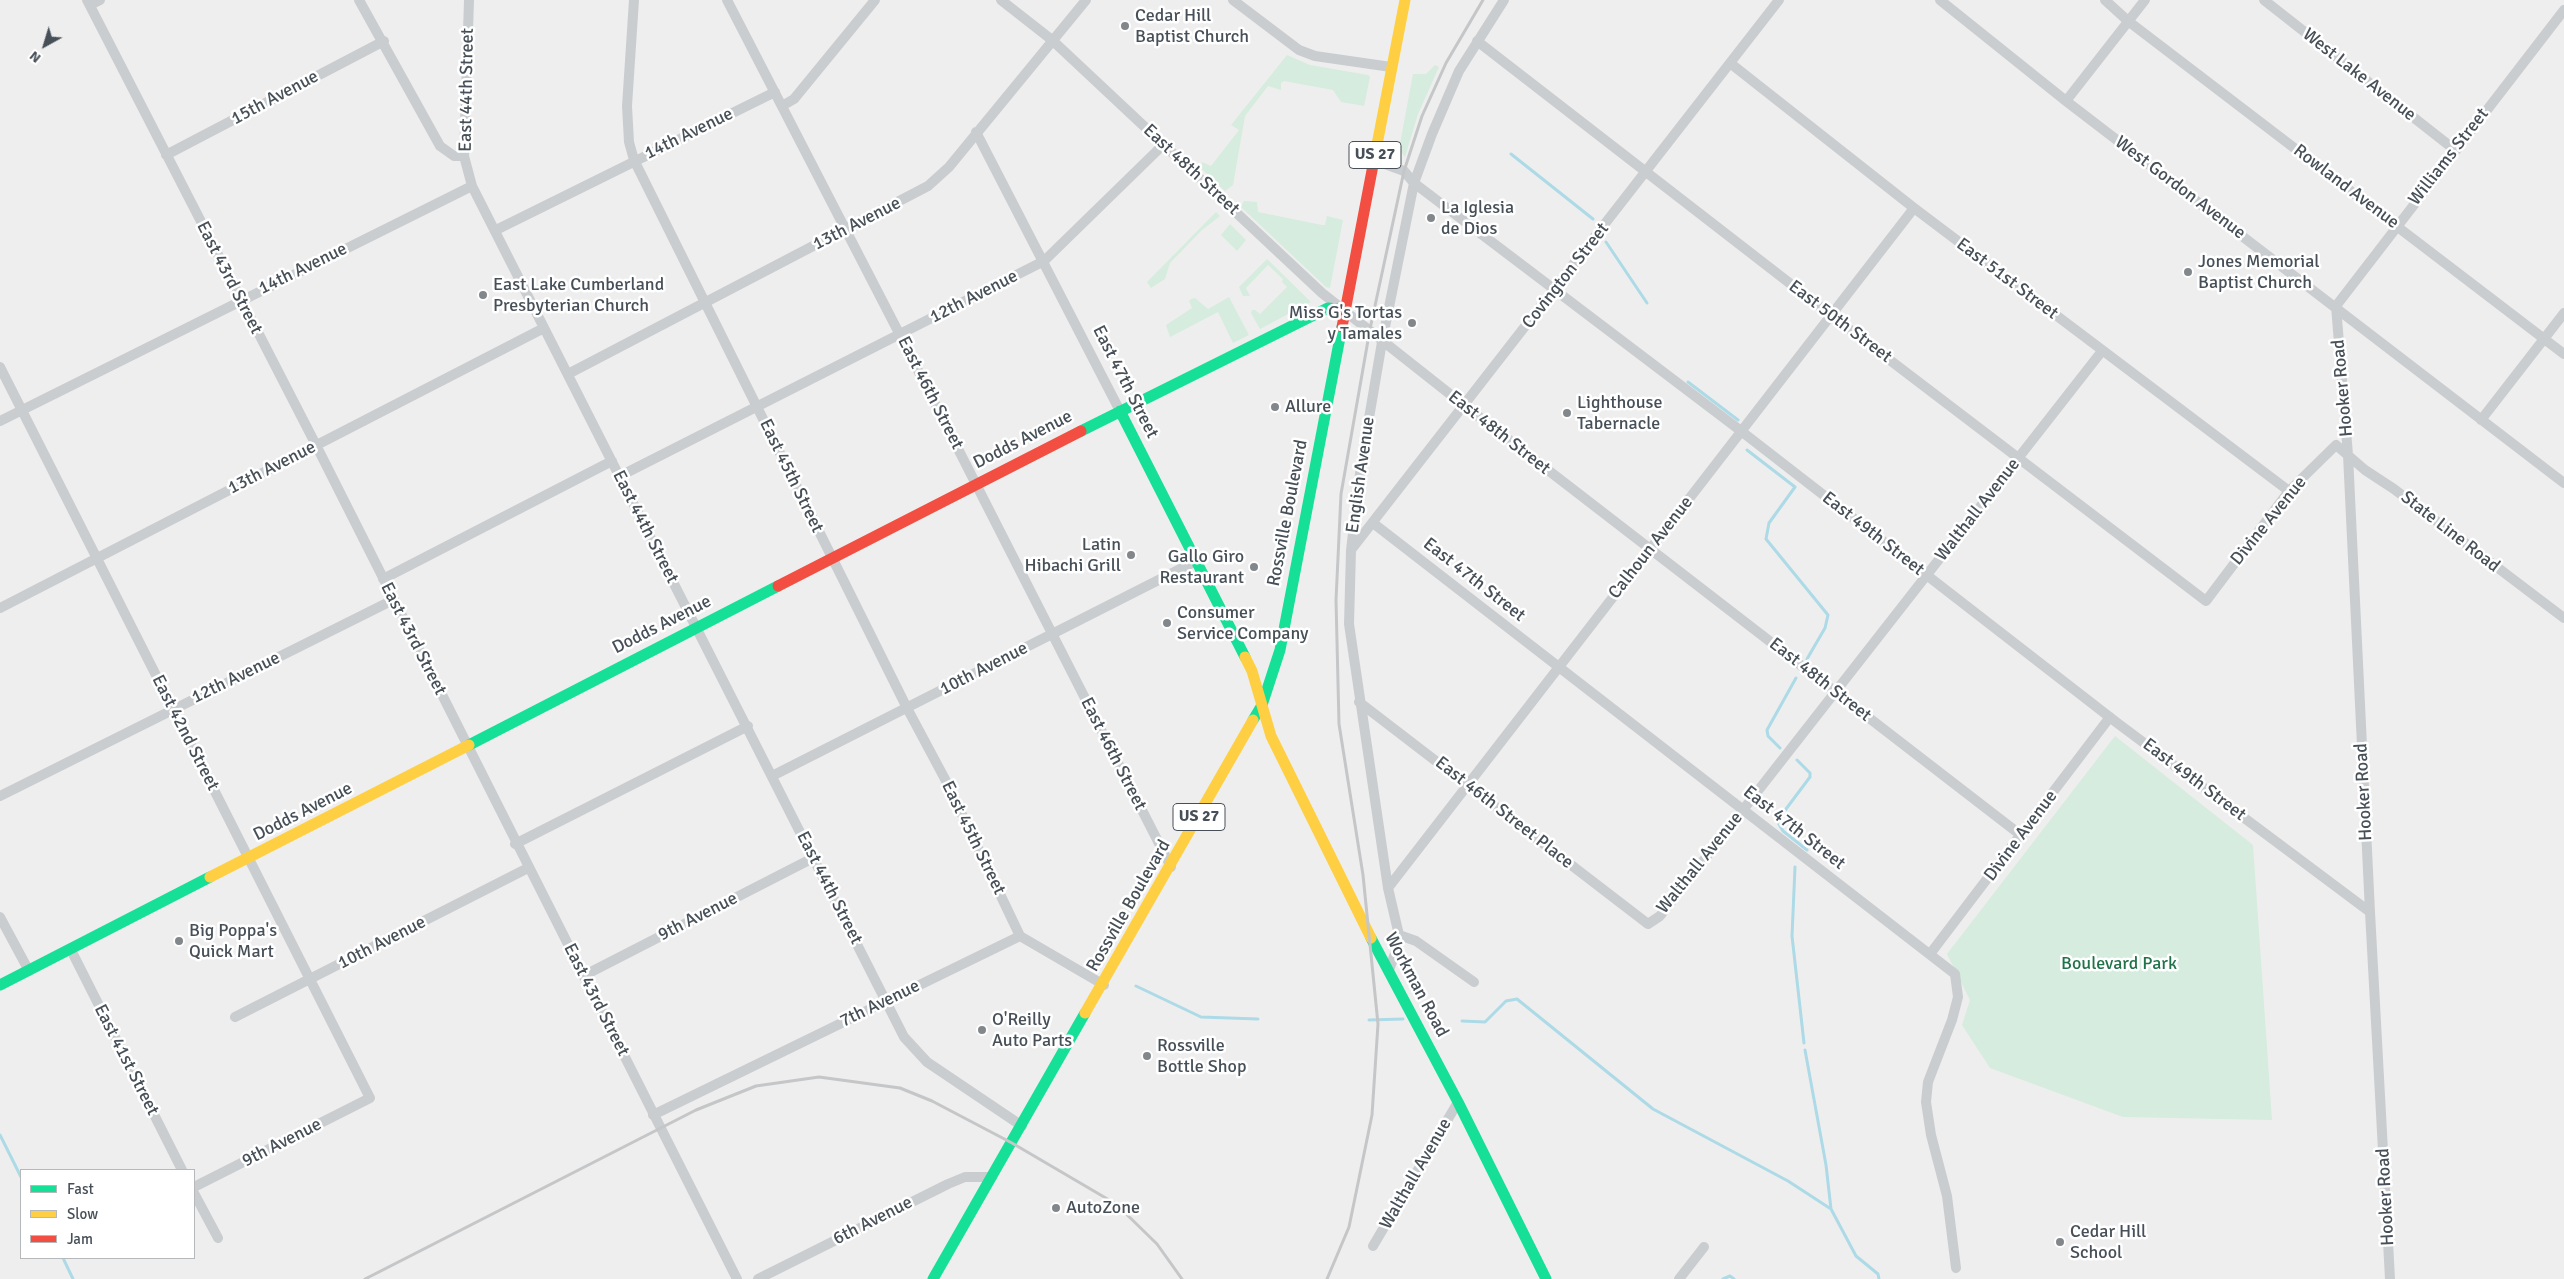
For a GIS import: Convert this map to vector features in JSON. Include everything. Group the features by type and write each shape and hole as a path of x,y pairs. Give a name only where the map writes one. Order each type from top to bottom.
{"main road":[{"name":"Rossville Boulevard","path":"933,1279 1104,985 1262,705 1280,650 1405,0"},
{"name":"Dodds Avenue","path":"0,985 250,859 696,626 832,559 1120,410 1328,308 1345,310"},
{"name":"East 47th Street","path":"1120,410 1252,672 1262,705"},
{"name":"Workman Road","path":"1262,705 1271,736 1546,1279"}],"street":[{"path":"88,3 100,0"},
{"path":"359,0 384,41 440,146 454,156 464,156"},
{"name":"East 44th Street","path":"469,0 464,156 472,186 748,726 904,1037 914,1050 946,1076 1022,1126"},
{"name":"East 45th Street","path":"634,0 627,106 629,142 634,160 832,559 946,781 1020,936"},
{"name":"East 46th Street","path":"727,0 847,230 1171,868"},
{"path":"782,106 794,99 875,0"},
{"name":"East 48th Street","path":"1001,0 1052,40 1322,293 1382,342 2022,836"},
{"name":"13th Avenue","path":"568,374 703,302 847,230 928,186 949,167 1086,0"},
{"path":"1233,0 1299,50 1315,56 1391,68"},
{"name":"English Avenue","path":"1389,970 1398,948 1399,935 1388,888 1359,702 1349,624 1351,550 1361,465 1382,342 1414,183 1448,97 1477,41 1504,0"},
{"name":"Covington Street","path":"1351,550 1465,406 1779,0"},
{"name":"West Gordon Avenue","path":"1940,0 2066,101 2336,306 2564,483"},
{"name":"Rowland Avenue","path":"2105,0 2128,21 2564,354"},
{"path":"2066,101 2145,0"},
{"name":"West Lake Avenue","path":"2264,0 2455,150"},
{"name":"East 43rd Street","path":"88,3 316,445 515,844 737,1279"},
{"name":"Williams Street","path":"2336,306 2564,10"},
{"name":"15th Avenue","path":"166,155 384,41"},
{"name":"East 50th Street","path":"1477,41 1832,316 2206,601"},
{"name":"East 51st Street","path":"1730,63 1914,208 2288,491"},
{"name":"14th Avenue","path":"496,230 634,160 775,92"},
{"name":"East 47th Street","path":"976,132 1120,410"},
{"name":"12th Avenue","path":"620,476 1044,261 1164,144"},
{"name":"East 49th Street","path":"1374,160 1404,171 1414,183 1556,288 2110,717 2370,912"},
{"name":"14th Avenue","path":"0,421 472,186"},
{"name":"Calhoun Avenue","path":"1388,888 1914,208"},
{"name":"Hooker Road","path":"2336,306 2348,455 2390,1279"},
{"path":"2481,420 2564,313"},
{"name":"13th Avenue","path":"0,608 544,328"},
{"name":"Walthall Avenue","path":"1648,924 1660,916 2102,351"},
{"name":"East 42nd Street","path":"0,367 370,1098"},
{"name":"State Line Road","path":"2336,445 2564,618"},
{"name":"Divine Avenue","path":"2206,601 2288,491 2336,445"},
{"path":"383,580 612,461"},
{"name":"East 47th Street","path":"1374,522 1558,668 1955,974 1958,997 1952,1020 1928,1082 1926,1102 1931,1135 1947,1196 1956,1268"},
{"name":"10th Avenue","path":"772,776 1196,561"},
{"name":"12th Avenue","path":"0,796 392,600"},
{"name":"East 46th Street Place","path":"1359,702 1648,924"},
{"name":"Divine Avenue","path":"1930,954 2022,836 2110,717"},
{"path":"515,844 748,726"},
{"name":"9th Avenue","path":"583,976 813,858"},
{"name":"10th Avenue","path":"235,1017 528,868"},
{"path":"0,917 29,971"},
{"path":"1399,935 1416,941 1474,982"},
{"path":"1020,936 1104,985"},
{"name":"7th Avenue","path":"653,1115 1020,936"},
{"name":"East 41st Street","path":"71,950 181,1169"},
{"name":"9th Avenue","path":"195,1186 370,1098"},
{"name":"Walthall Avenue","path":"1373,1246 1458,1102"},
{"name":"6th Avenue","path":"758,1279 948,1184 965,1177 992,1177"},
{"path":"195,1195 218,1238"},
{"path":"1679,1279 1704,1246"}],"green space":[{"path":"1287,55 1310,65 1368,75 1370,77 1364,106 1341,102 1333,90 1284,81 1281,83 1281,90 1268,86 1245,116 1233,185 1225,191 1202,169 1202,162 1211,166 1239,130 1231,125"},
{"path":"1435,65 1439,67 1418,114 1405,157 1399,149 1413,74 1426,74"},
{"path":"1244,201 1257,202 1258,212 1322,225 1325,225 1327,216 1343,220 1330,288 1326,287 1241,207"},
{"path":"1216,212 1220,216 1202,230 1170,263 1165,279 1151,288 1147,282"},
{"path":"1230,224 1246,240 1237,251 1221,235"},
{"path":"1267,259 1311,302 1260,329 1251,313 1252,310 1260,314 1287,287 1282,282 1283,279 1268,265 1246,288 1250,296 1243,296 1239,287"},
{"path":"1229,297 1249,335 1233,343 1218,312 1170,337 1166,325 1192,308 1189,301 1191,299 1195,298 1208,309"},
{"name":"Boulevard Park","path":"2115,736 2253,845 2272,1120 2123,1117 1990,1068 1962,1025 1970,1000 1947,954"}],"waterway":[{"path":"1511,154 1593,219"},
{"path":"1606,242 1647,303"},
{"path":"1688,382 1738,420"},
{"path":"1747,450 1795,487 1769,523 1766,539 1828,615 1825,628 1807,659"},
{"path":"1780,748 1768,736 1767,730 1796,678"},
{"path":"1797,760 1810,773 1810,777 1777,821 1783,831 1807,850"},
{"path":"1795,867 1792,936 1804,1043"},
{"path":"1136,986 1201,1017 1258,1019"},
{"path":"1462,1021 1485,1022 1506,1001 1517,999 1653,1109 1788,1181 1831,1209"},
{"path":"1369,1020 1403,1019"},
{"path":"1805,1050 1826,1165 1831,1209 1856,1256 1878,1274 1879,1279"},
{"path":"0,1135 20,1175"},
{"path":"63,1259 73,1279"},
{"path":"1723,1279 1730,1276 1734,1279"}],"railway":[{"path":"1327,1279 1349,1227 1372,1115 1378,1024 1363,875 1339,724 1336,600 1341,494 1370,329 1404,171 1422,116 1446,63 1483,0"},
{"path":"365,1279 696,1110 756,1086 819,1077 900,1088 932,1101 1012,1143 1116,1204 1157,1244 1182,1279"}],"traffic: fast":[{"path":"1081,431 1328,308 1345,310"},
{"path":"1253,720 1262,705 1280,650 1342,327"},
{"path":"1120,411 1245,657"},
{"path":"469,745 778,586"},
{"path":"0,985 210,877"},
{"path":"1371,938 1458,1102 1546,1279"},
{"path":"933,1279 1085,1013"}],"traffic: slow":[{"path":"1374,160 1405,0"},
{"path":"1245,657 1252,671 1271,736 1371,938"},
{"path":"1085,1013 1253,720"},
{"path":"210,877 469,745"}],"traffic: jam":[{"path":"1342,327 1374,160"},
{"path":"778,586 1081,431"}],"place":[{"name":"Cedar Hill Baptist Church","path":"1125,26"},
{"name":"La Iglesia de Dios","path":"1431,218"},
{"name":"Jones Memorial Baptist Church","path":"2188,272"},
{"name":"East Lake Cumberland Presbyterian Church","path":"483,295"},
{"name":"Miss G's Tortas y Tamales","path":"1412,323"},
{"name":"Allure","path":"1275,407"},
{"name":"Lighthouse Tabernacle","path":"1567,413"},
{"name":"Latin Hibachi Grill","path":"1131,555"},
{"name":"Gallo Giro Restaurant","path":"1254,567"},
{"name":"Consumer Service Company","path":"1167,623"},
{"name":"Big Poppa's Quick Mart","path":"179,941"},
{"name":"O'Reilly Auto Parts","path":"982,1030"},
{"name":"Rossville Bottle Shop","path":"1147,1056"},
{"name":"AutoZone","path":"1056,1208"},
{"name":"Cedar Hill School","path":"2060,1242"}]}
